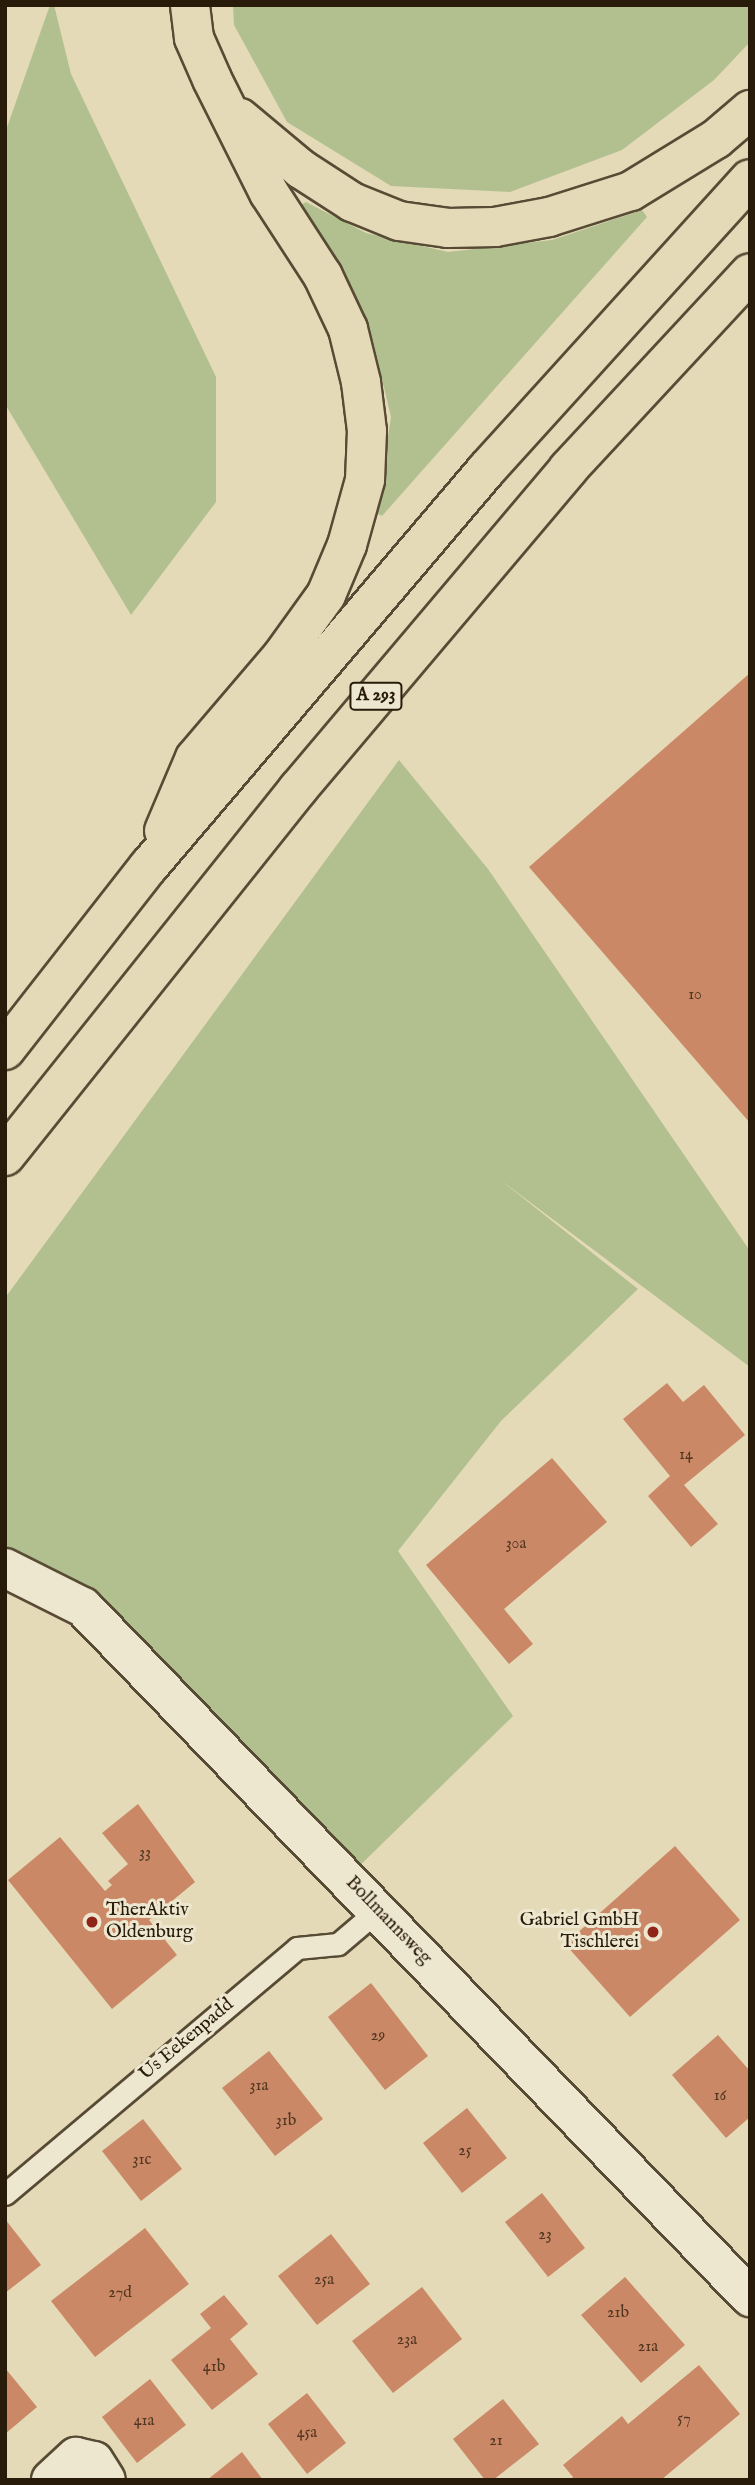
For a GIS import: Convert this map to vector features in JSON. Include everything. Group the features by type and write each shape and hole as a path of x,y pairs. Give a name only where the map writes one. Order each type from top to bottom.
{"highway":[{"path":"149,866 195,758 282,656 326,595 347,545 365,480 366,418 348,329 323,276 269,193 194,38 190,5"},
{"path":"230,109 301,169 352,202 399,221 448,228 495,227 549,217 631,191 716,139 750,110"},
{"path":"5,1050 149,866 487,469 750,178"},
{"name":"A 293","path":"5,1156 298,789 568,469 750,273"}],"street":[{"name":"Bollmannsweg","path":"7,1564 83,1607 750,2297"},
{"path":"51,2480 76,2457 94,2461 106,2480"}],"lane":[{"name":"Us Eekenpadd","path":"5,2194 297,1948 338,1944 378,1910"}],"green space":[{"path":"50,5 54,5 71,74 216,377 216,502 131,615 5,404 5,133"},
{"path":"233,5 750,5 750,42 714,80 622,150 510,192 391,186 287,122 234,25"},
{"path":"306,202 366,233 448,252 552,240 642,210 647,217 382,516 376,513 391,417 373,341 334,253 299,206"},
{"path":"399,760 488,869 750,1251 750,1367 499,1179 638,1289 501,1421 398,1551 513,1716 347,1878 83,1607 5,1568 5,1298"}],"building":[{"path":"750,673 750,1123 529,867"},
{"path":"667,1383 683,1402 704,1385 745,1435 684,1485 718,1524 691,1547 648,1496 670,1476 623,1419"},
{"path":"552,1458 607,1522 504,1609 533,1644 509,1664 426,1565"},
{"name":"TherAktiv Oldenburg","path":"138,1804 195,1882 149,1920 177,1955 112,2009 8,1880 60,1837 105,1891 112,1885 108,1881 128,1864 102,1833"},
{"name":"Gabriel GmbH Tischlerei","path":"675,1846 740,1920 630,2017 565,1944"},
{"path":"371,1983 428,2056 385,2090 328,2017"},
{"path":"718,2035 750,2071 750,2117 726,2138 672,2075"},
{"path":"269,2051 323,2119 275,2156 222,2088"},
{"path":"467,2108 507,2158 462,2193 423,2143"},
{"path":"143,2119 182,2169 141,2201 102,2151"},
{"path":"542,2193 585,2248 548,2277 505,2222"},
{"path":"5,2219 41,2265 5,2293"},
{"path":"145,2228 189,2284 95,2357 51,2301"},
{"path":"331,2234 370,2284 317,2325 278,2276"},
{"path":"625,2277 685,2345 641,2383 581,2315"},
{"path":"422,2287 462,2339 393,2393 352,2341"},
{"path":"224,2295 248,2324 230,2339 258,2374 212,2410 171,2360 211,2328 200,2314"},
{"path":"699,2365 740,2414 661,2480 570,2480 573,2477 563,2465 622,2416 628,2424"},
{"path":"5,2368 37,2407 5,2434"},
{"path":"150,2379 186,2425 137,2463 102,2417"},
{"path":"307,2393 346,2443 307,2474 268,2424"},
{"path":"503,2399 539,2444 493,2480 485,2480 453,2439"},
{"path":"242,2452 263,2480 207,2480"}],"place":[{"name":"TherAktiv Oldenburg","path":"92,1922"},
{"name":"Gabriel GmbH Tischlerei","path":"653,1932"}]}
